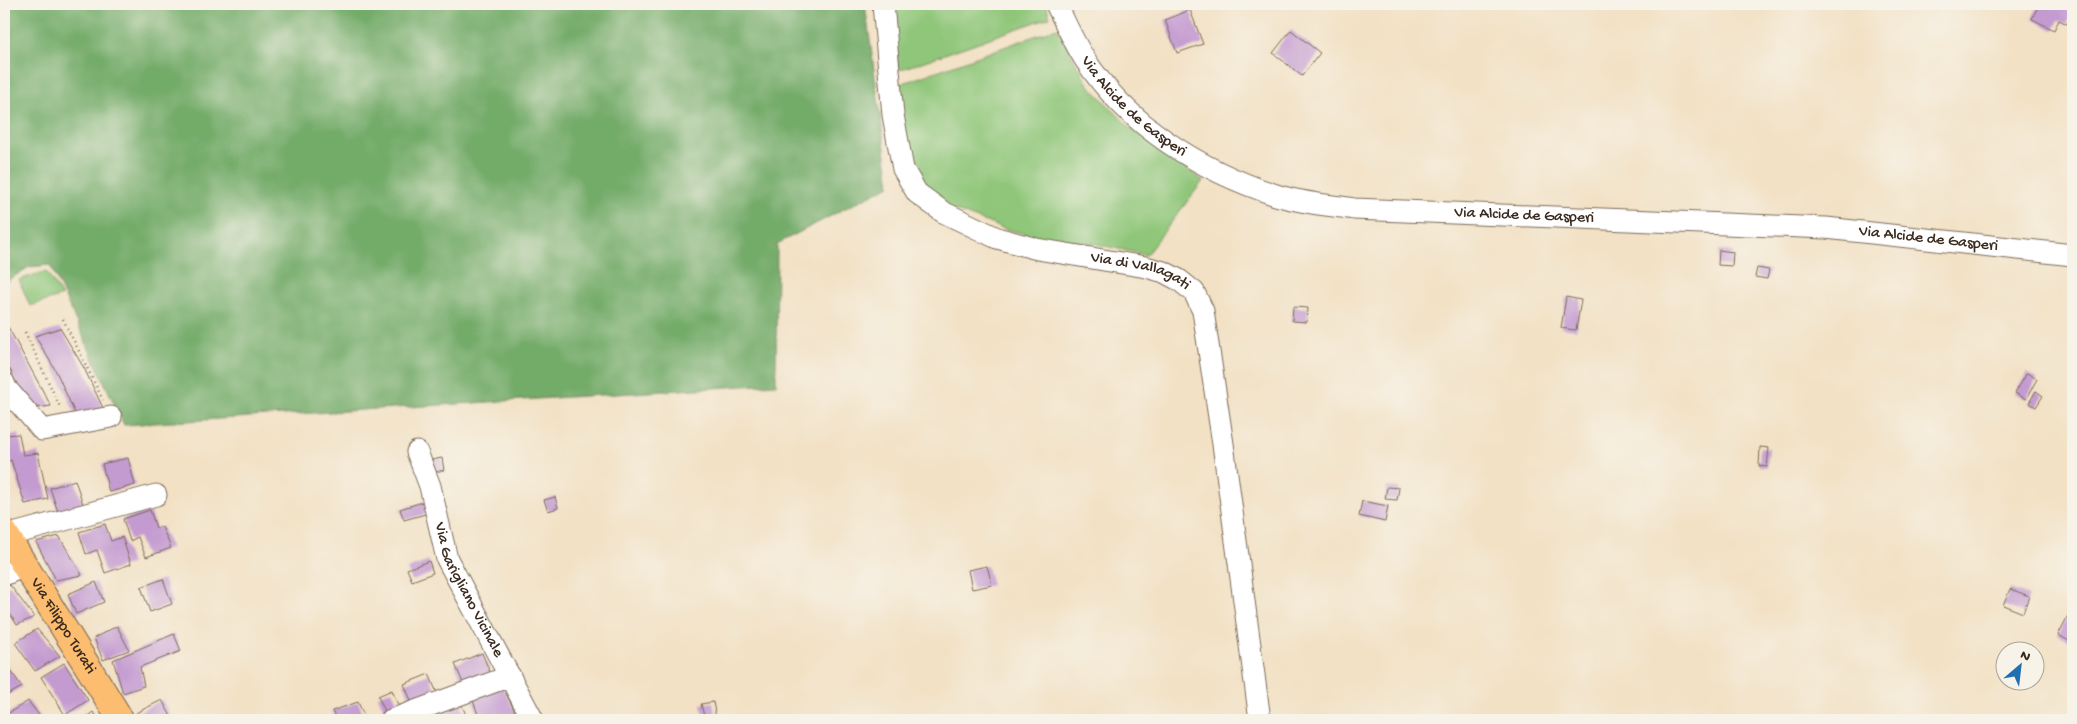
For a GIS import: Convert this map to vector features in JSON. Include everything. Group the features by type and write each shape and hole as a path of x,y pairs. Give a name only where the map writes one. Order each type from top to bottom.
{"main road":[{"name":"Via Filippo Turati","path":"5,534 14,570 120,720"}],"street":[{"name":"Via di Vallagati","path":"883,4 894,124 903,169 917,193 937,208 997,238 1037,249 1156,269 1180,280 1198,298 1203,311 1222,435 1260,720"},
{"name":"Via Alcide de Gasperi","path":"1056,4 1068,31 1085,59 1118,100 1134,115 1168,142 1204,166 1237,181 1278,195 1354,209 1826,228 2073,255"},
{"path":"4,383 42,430 111,417"},
{"name":"Via Garigliano Vicinale","path":"417,452 430,486 447,559 533,720"},
{"path":"5,534 156,495"},
{"path":"391,720 510,676"}],"path":[{"path":"63,318 111,417"},
{"path":"25,332 69,426"}],"green space":[{"path":"4,4 865,4 890,185 777,244 776,384 124,425 50,265 29,267 4,283"},
{"path":"889,4 1046,4 1050,17 899,70"},
{"path":"1057,28 1088,84 1130,128 1203,181 1146,255 1092,243 1054,241 1005,229 948,208 909,170 895,86"},
{"path":"46,271 62,296 30,306 19,280"}],"building":[{"path":"2039,4 2073,4 2073,11 2067,24 2059,20 2054,30 2032,19"},
{"path":"1190,10 1203,44 1177,53 1165,20"},
{"path":"1291,30 1320,53 1302,76 1273,53"},
{"path":"1719,250 1733,252 1732,266 1718,265"},
{"path":"1757,268 1769,270 1767,279 1755,277"},
{"path":"1566,297 1581,300 1576,330 1561,328"},
{"path":"1293,307 1308,308 1307,322 1292,321"},
{"path":"7,325 51,406 29,409 4,357 4,327"},
{"path":"60,328 84,368 103,408 77,418 56,371 35,336"},
{"path":"2027,373 2037,379 2026,399 2015,393"},
{"path":"2036,391 2043,396 2036,407 2029,403"},
{"path":"19,434 23,455 38,453 48,499 25,504 11,460 4,463 4,435"},
{"path":"1760,447 1769,448 1767,467 1759,466"},
{"path":"128,458 135,485 109,492 102,464"},
{"path":"442,458 444,470 431,473 426,461"},
{"path":"75,480 84,507 59,515 50,488"},
{"path":"1387,487 1399,488 1397,500 1385,499"},
{"path":"555,497 558,508 548,511 544,500"},
{"path":"426,501 429,513 404,520 400,509"},
{"path":"1362,501 1388,506 1385,522 1359,516"},
{"path":"150,510 156,528 162,527 171,548 146,557 138,537 130,541 123,519"},
{"path":"105,524 111,541 122,537 131,564 105,573 97,550 86,554 79,532"},
{"path":"59,536 82,575 56,580 36,542"},
{"path":"429,561 433,573 412,581 407,569"},
{"path":"987,566 992,585 972,589 968,570"},
{"path":"163,579 172,604 150,612 141,587"},
{"path":"96,582 104,602 76,614 68,594"},
{"path":"10,585 34,617 17,625 4,604 4,588"},
{"path":"2010,589 2029,596 2023,613 2003,605"},
{"path":"2073,606 2073,643 2058,635"},
{"path":"117,626 129,650 103,660 94,638"},
{"path":"37,629 60,656 35,671 15,643"},
{"path":"174,634 181,651 140,667 144,686 123,693 113,660"},
{"path":"482,653 490,672 463,683 455,664"},
{"path":"4,661 22,687 4,697"},
{"path":"64,663 88,700 65,715 41,677"},
{"path":"429,674 437,693 412,703 404,684"},
{"path":"503,687 517,716 504,720 480,720 472,698"},
{"path":"392,690 400,710 387,716 378,696"},
{"path":"162,700 173,720 141,720 136,713"},
{"path":"28,701 43,720 6,720 4,716"},
{"path":"358,702 366,720 337,720 332,711"},
{"path":"713,702 716,718 705,720 701,704"},
{"path":"461,703 468,720 439,720 436,712"},
{"path":"93,712 99,720 82,720"}]}
